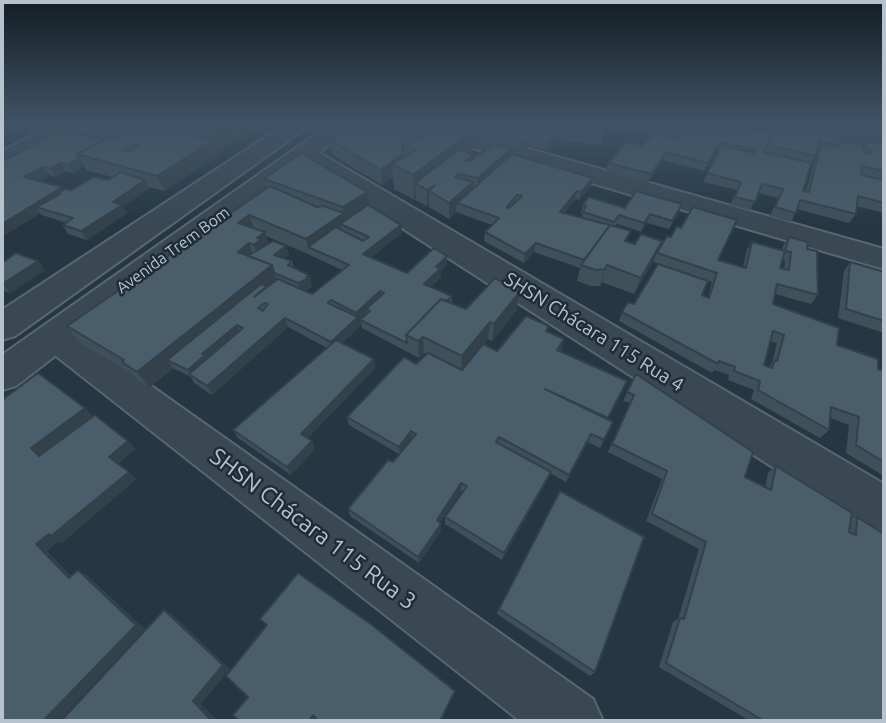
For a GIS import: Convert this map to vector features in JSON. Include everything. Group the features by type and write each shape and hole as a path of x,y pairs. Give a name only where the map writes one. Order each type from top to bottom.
{"street":[{"name":"Avenida Trem Bom","path":"2,327 270,159"},
{"name":"Avenida Trem Bom","path":"2,375 55,336 276,159"},
{"name":"SHSN Chácara 115 Rua 4","path":"332,159 884,511"},
{"path":"536,159 884,259"},
{"name":"SHSN Chácara 115 Rua 3","path":"55,336 571,721"}],"building":[{"path":"6,159 78,159 68,165 61,163 51,168 43,167 24,177 62,187 2,224 2,161"},
{"path":"94,159 184,159 157,176"},
{"path":"293,159 311,159 367,192 343,207 264,179"},
{"path":"362,159 396,159 381,170"},
{"path":"401,159 435,159 413,175 392,164"},
{"path":"447,159 470,161 500,159 478,178 458,174 455,177 473,182 449,203 429,191 435,185 427,190 415,183"},
{"path":"507,159 528,159 593,178 581,192 577,191 560,212 610,225 584,260 536,243 525,254 485,232 499,218 457,203","holes":["517,195 522,196 507,207"]},
{"path":"612,159 661,159 651,174 608,163"},
{"path":"692,159 710,159 708,163"},
{"path":"715,159 793,159 811,163 803,191 809,192 817,159 884,159 884,171 862,166 861,175 884,180 884,203 858,196 856,214 800,200 796,213 775,207 783,189 762,184 755,202 735,197 741,182 707,173"},
{"path":"121,172 145,180 113,202 122,205 81,231 63,225 73,218 36,207 65,189 71,190 94,177 108,180"},
{"path":"270,186 317,207 323,206 344,213 306,239 249,215 238,223 265,232 257,238 261,239 254,245 249,243 238,252 272,265 137,372 122,362 124,360 67,326"},
{"path":"636,191 682,204 672,221 650,214 644,223 619,215 614,222 583,212 586,206 583,205 589,197 625,208"},
{"path":"368,205 401,225 363,254 407,273 434,248 447,256 436,267 441,268 424,284 452,296 447,301 441,299 406,335 407,343 360,320 370,311 366,309 384,293 380,291 356,313 331,300 328,303 358,317 331,342 285,318 207,386 189,374 243,328 237,325 202,354 205,355 188,370 167,360 261,284 267,286 254,297 278,279 312,294 349,265 308,247 336,227 363,241 369,237 340,224","holes":["265,303 268,304 263,311 258,308"]},
{"path":"693,207 737,220 718,260 746,268 752,242 785,251 789,237 808,242 807,249 817,251 818,295 777,284 773,304 839,328 837,345 878,359 878,369 884,371 884,462 856,445 859,417 831,407 829,430 758,390 760,381 734,371 735,367 719,361 718,364 622,312 628,302 634,304 658,264 708,281 702,295 709,298 717,273 657,253 667,236 671,237 677,226 681,228","holes":["785,251 791,252 789,270 780,268","773,331 784,335 777,361 775,360 772,368 764,365"]},
{"path":"610,225 631,231 625,241 635,244 641,234 662,241 641,278 607,265 605,269 596,270 581,265"},
{"path":"273,241 286,246 274,255 292,261 288,265 310,278 298,283 274,273 272,265 248,256"},
{"path":"16,253 38,261 2,284 2,263"},
{"path":"850,262 884,272 884,321 846,309"},
{"path":"495,278 519,293 494,324 490,322 462,356 423,337 418,341 406,335 441,299 466,309"},
{"path":"526,316 549,326 546,331 564,339 557,350 627,381 608,418 545,389 613,422 604,440 591,434 569,475 499,437 496,442 551,472 504,553 445,517 467,486 461,483 437,520 441,524 418,557 348,509 388,460 393,462 416,434 411,431 399,447 347,417 404,357 416,364 428,353 462,370 483,344 497,351"},
{"path":"336,340 374,359 301,434 312,441 287,467 233,430"},
{"path":"38,373 85,408 31,448 39,456 95,415 128,441 109,457 129,472 51,536 49,534 36,544 69,578 78,570 136,625 43,721 2,721 2,400"},
{"path":"636,374 753,452 745,477 771,490 776,466 852,513 849,532 856,535 857,517 884,534 884,721 764,721 666,663 680,618 684,619 706,542 652,514 667,471 612,444 634,395 627,392"},
{"path":"560,491 644,537 595,672 499,609"},
{"path":"298,573 372,625 455,691 440,721 314,721 316,718 313,715 309,721 239,721 233,715 248,697 226,676 267,625 260,619"},
{"path":"164,610 223,665 193,701 212,721 61,721"}]}
